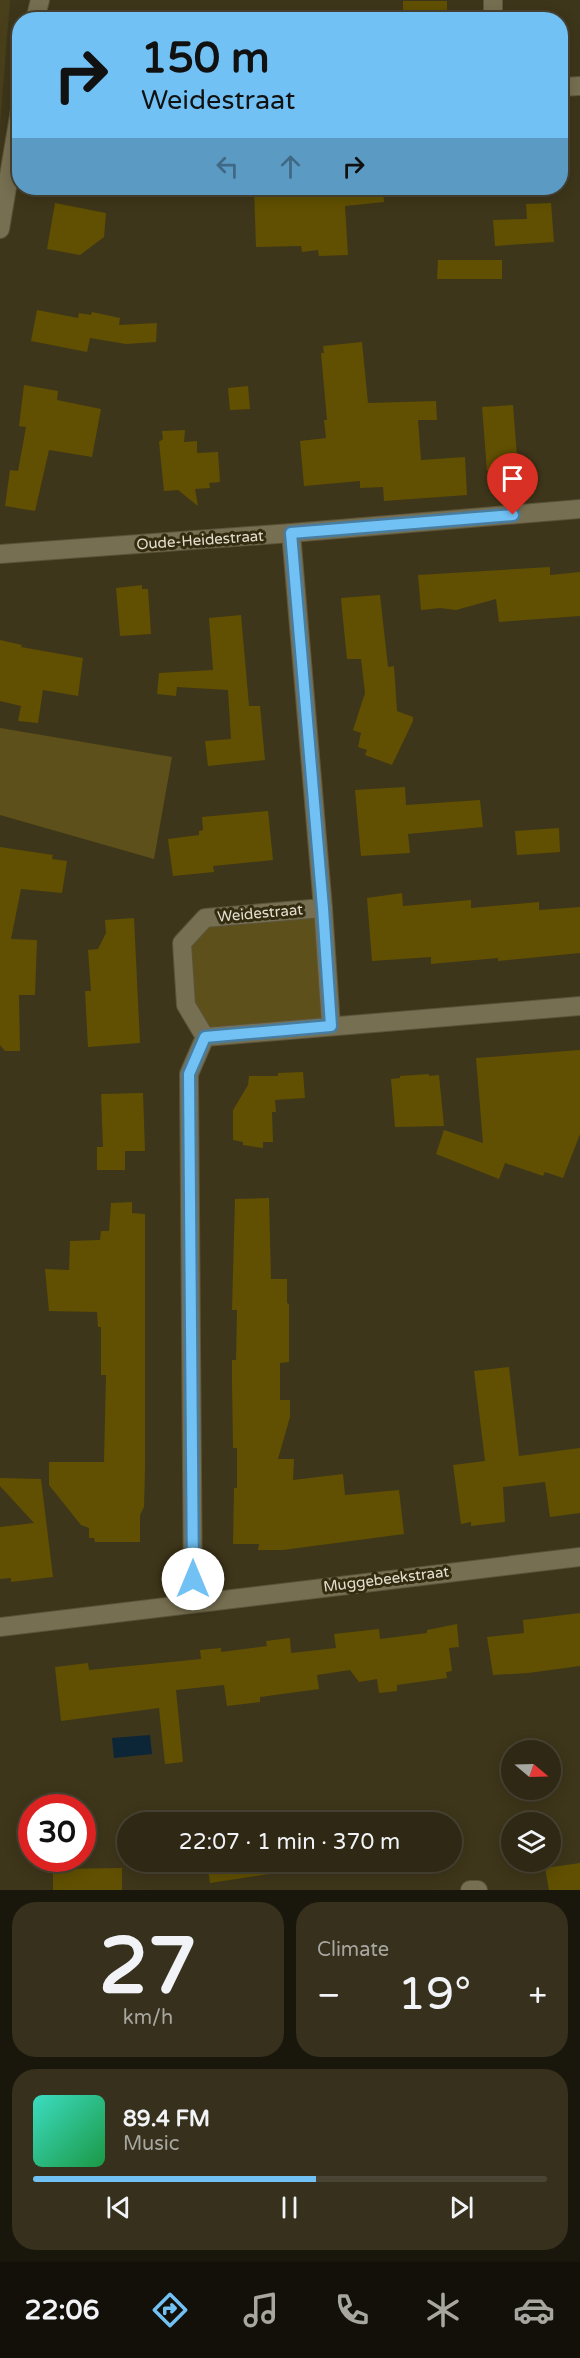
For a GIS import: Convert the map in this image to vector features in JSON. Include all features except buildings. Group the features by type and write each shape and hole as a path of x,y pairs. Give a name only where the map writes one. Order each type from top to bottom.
{"street":[{"path":"0,229 12,158"},
{"name":"Oude-Heidestraat","path":"0,554 580,509"},
{"name":"Weidestraat","path":"291,533 331,1026"},
{"name":"Weidestraat","path":"205,1037 186,1005 183,944 205,918 323,908"},
{"path":"193,1602 189,1074 205,1037 580,1006"},
{"name":"Muggebeekstraat","path":"0,1627 580,1557"},
{"path":"470,1890 478,1890"}],"shaded area":[{"path":"0,0 10,0 0,124"},
{"path":"0,728 172,757 154,859 0,815"},
{"path":"323,908 331,1026 205,1037 186,1005 182,943 205,918"}],"water":[{"path":"150,1735 152,1754 114,1758 112,1738"}],"route":[{"path":"193,1579 189,1074 205,1037 331,1026 291,533 513,515"}]}
